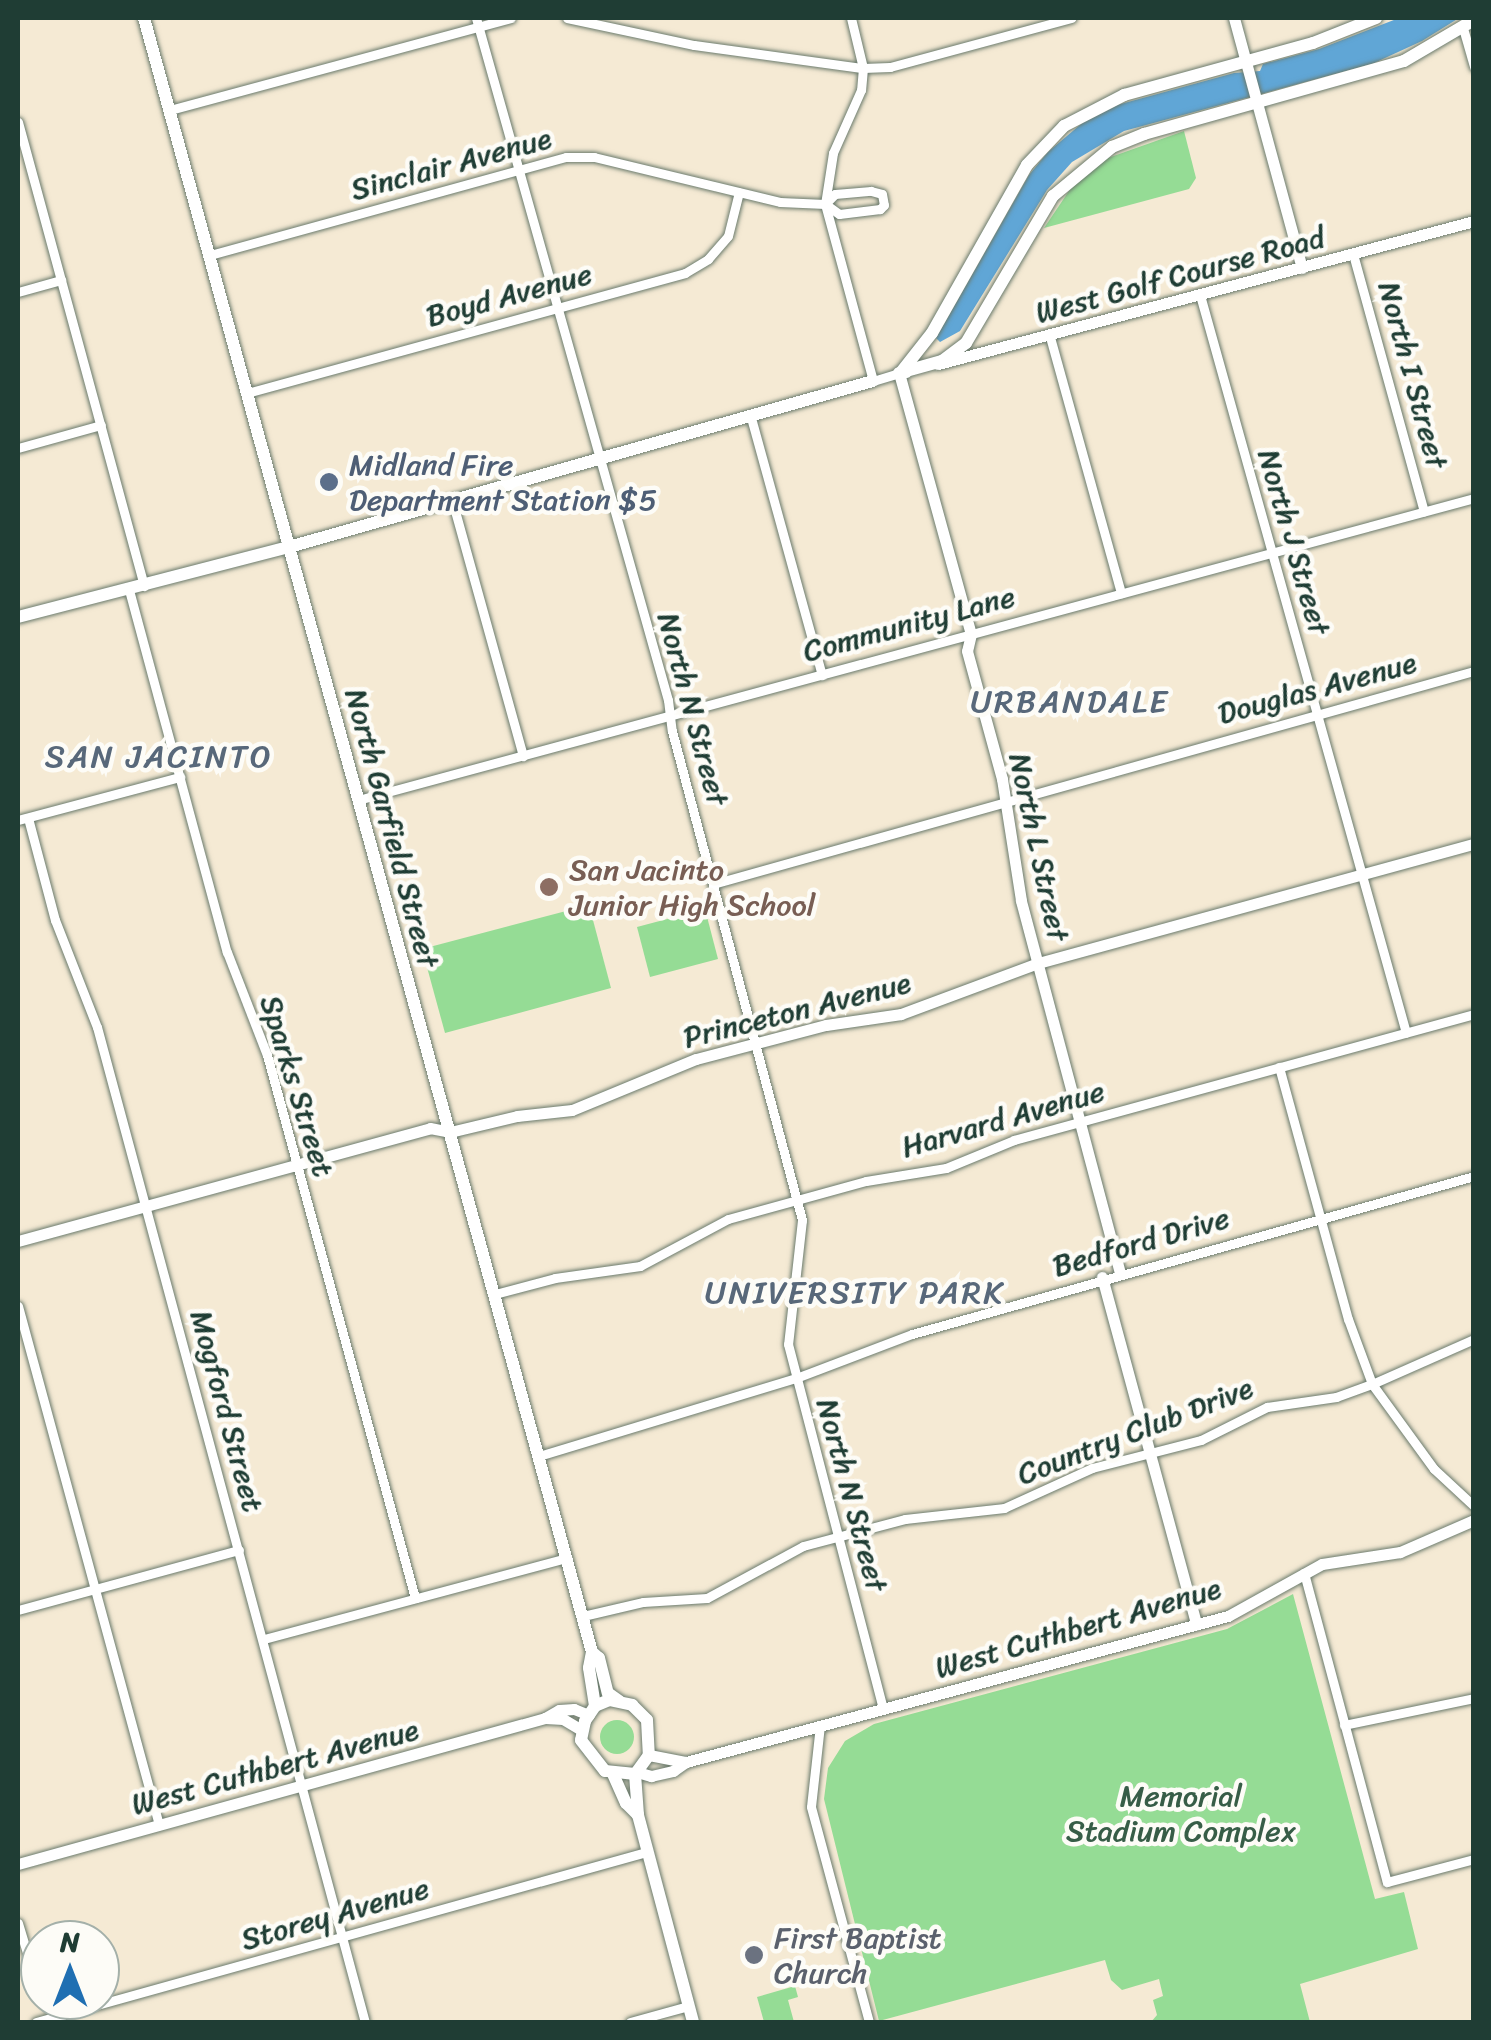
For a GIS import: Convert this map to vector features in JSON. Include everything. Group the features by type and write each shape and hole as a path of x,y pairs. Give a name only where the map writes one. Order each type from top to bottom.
{"main road":[{"name":"North Garfield Street","path":"144,18 592,1652"},
{"path":"899,374 925,345 1026,165 1049,139 1088,112 1124,95 1246,64 1376,18"},
{"path":"899,374 942,361 966,343 1053,196 1095,158 1144,134 1256,99 1404,61 1468,24"},
{"path":"18,616 144,586 873,381"},
{"path":"636,1773 613,1774 597,1766 585,1750 581,1730 592,1711 592,1652 599,1658 608,1692 632,1705 647,1720 649,1755 636,1773 640,1792 638,1815 692,2022"},
{"path":"592,1711 619,1701"},
{"path":"613,1774 626,1802 638,1815"}],"street":[{"path":"170,110 478,21 511,18"},
{"path":"567,18 694,46 862,68 890,67 1071,18"},
{"path":"851,18 862,68 862,90 828,172 825,204 873,381 899,374"},
{"path":"1234,18 1302,268"},
{"name":"North N Street","path":"478,21 670,716 797,1199 802,1240 788,1344 883,1708"},
{"path":"1468,24 1474,66"},
{"path":"18,129 144,586"},
{"name":"Sinclair Avenue","path":"210,255 566,157 594,157 780,202 825,204 839,214 880,209 884,199 871,191 835,194 825,204"},
{"name":"Boyd Avenue","path":"247,393 685,272 708,260 728,236 739,192"},
{"name":"West Golf Course Road","path":"899,374 1050,337 1474,221"},
{"name":"North I Street","path":"1353,254 1424,510"},
{"path":"18,292 61,280"},
{"name":"North J Street","path":"1200,295 1406,1033"},
{"path":"1050,337 1121,593"},
{"name":"North L Street","path":"899,374 971,634 967,650 1007,800 1021,901 1120,1273"},
{"path":"750,414 822,674"},
{"path":"18,448 101,425"},
{"name":"Community Lane","path":"358,800 1474,498"},
{"path":"452,500 523,756"},
{"name":"Sparks Street","path":"129,590 227,952 267,1055 415,1598"},
{"name":"Douglas Avenue","path":"713,884 1474,671"},
{"path":"23,819 180,777"},
{"name":"Mogford Street","path":"23,819 55,920 89,1001 365,2022"},
{"name":"Princeton Avenue","path":"18,1241 430,1128 450,1132 592,1104 660,1072 757,1043 826,1025 901,1014 1038,963 1474,844"},
{"name":"Harvard Avenue","path":"495,1294 555,1278 640,1266 728,1219 866,1181 946,1168 1014,1140 1474,1014"},
{"path":"1279,1067 1348,1319 1372,1384 1434,1469 1474,1506"},
{"name":"Bedford Drive","path":"539,1456 796,1378 912,1334 1102,1277 1474,1176"},
{"path":"1102,1277 1196,1624"},
{"path":"18,1306 159,1825"},
{"name":"Country Club Drive","path":"583,1616 643,1602 707,1598 772,1559 904,1519 1004,1508 1092,1468 1202,1440 1267,1407 1336,1398 1474,1339"},
{"name":"West Cuthbert Avenue","path":"636,1773 651,1776 686,1762 1228,1616 1322,1564 1400,1552 1474,1520"},
{"path":"18,1610 239,1550"},
{"path":"264,1639 567,1558"},
{"path":"1304,1573 1388,1882 1474,1859"},
{"path":"1344,1725 1474,1698"},
{"name":"West Cuthbert Avenue","path":"18,1864 545,1718 559,1710 592,1711"},
{"path":"545,1718 563,1719 581,1730"},
{"path":"820,1725 811,1807 869,2022"},
{"name":"West Cuthbert Avenue","path":"649,1755 686,1762"},
{"name":"Storey Avenue","path":"120,2003 646,1852"},
{"path":"630,2022 688,2006"}],"green space":[{"path":"1184,131 1196,178 1189,189 1044,228 1071,188 1108,158"},
{"path":"589,905 611,988 445,1033 422,949"},
{"path":"705,909 718,959 650,977 637,927"},
{"name":"Memorial Stadium Complex","path":"1293,1594 1375,1899 1404,1892 1418,1949 1300,1984 1310,2022 1151,2022 1157,2015 1153,2000 1163,1996 1159,1979 1122,1990 1111,1980 1105,1960 879,2021 824,1799 828,1768 845,1741 874,1724 1227,1629"},
{"path":"617,1720 629,1725 634,1737 629,1749 617,1754 605,1749 600,1737 605,1725"},
{"path":"795,1986 798,1997 788,2000 794,2022 764,2022 757,1997"}],"water":[{"path":"1399,18 1459,18 1422,41 1372,64 1124,131 1072,162 1047,190 960,331 940,342 936,338 1029,175 1048,152 1087,119 1117,105 1234,73 1260,71 1263,64 1319,49"}],"place":[{"name":"Midland Fire Department Station $5","path":"329,482"},
{"name":"San Jacinto Junior High School","path":"549,887"},
{"name":"First Baptist Church","path":"754,1955"}],"district":[{"name":"URBANDALE","path":"1070,702"},
{"name":"SAN JACINTO","path":"159,757"},
{"name":"UNIVERSITY PARK","path":"855,1293"}]}
